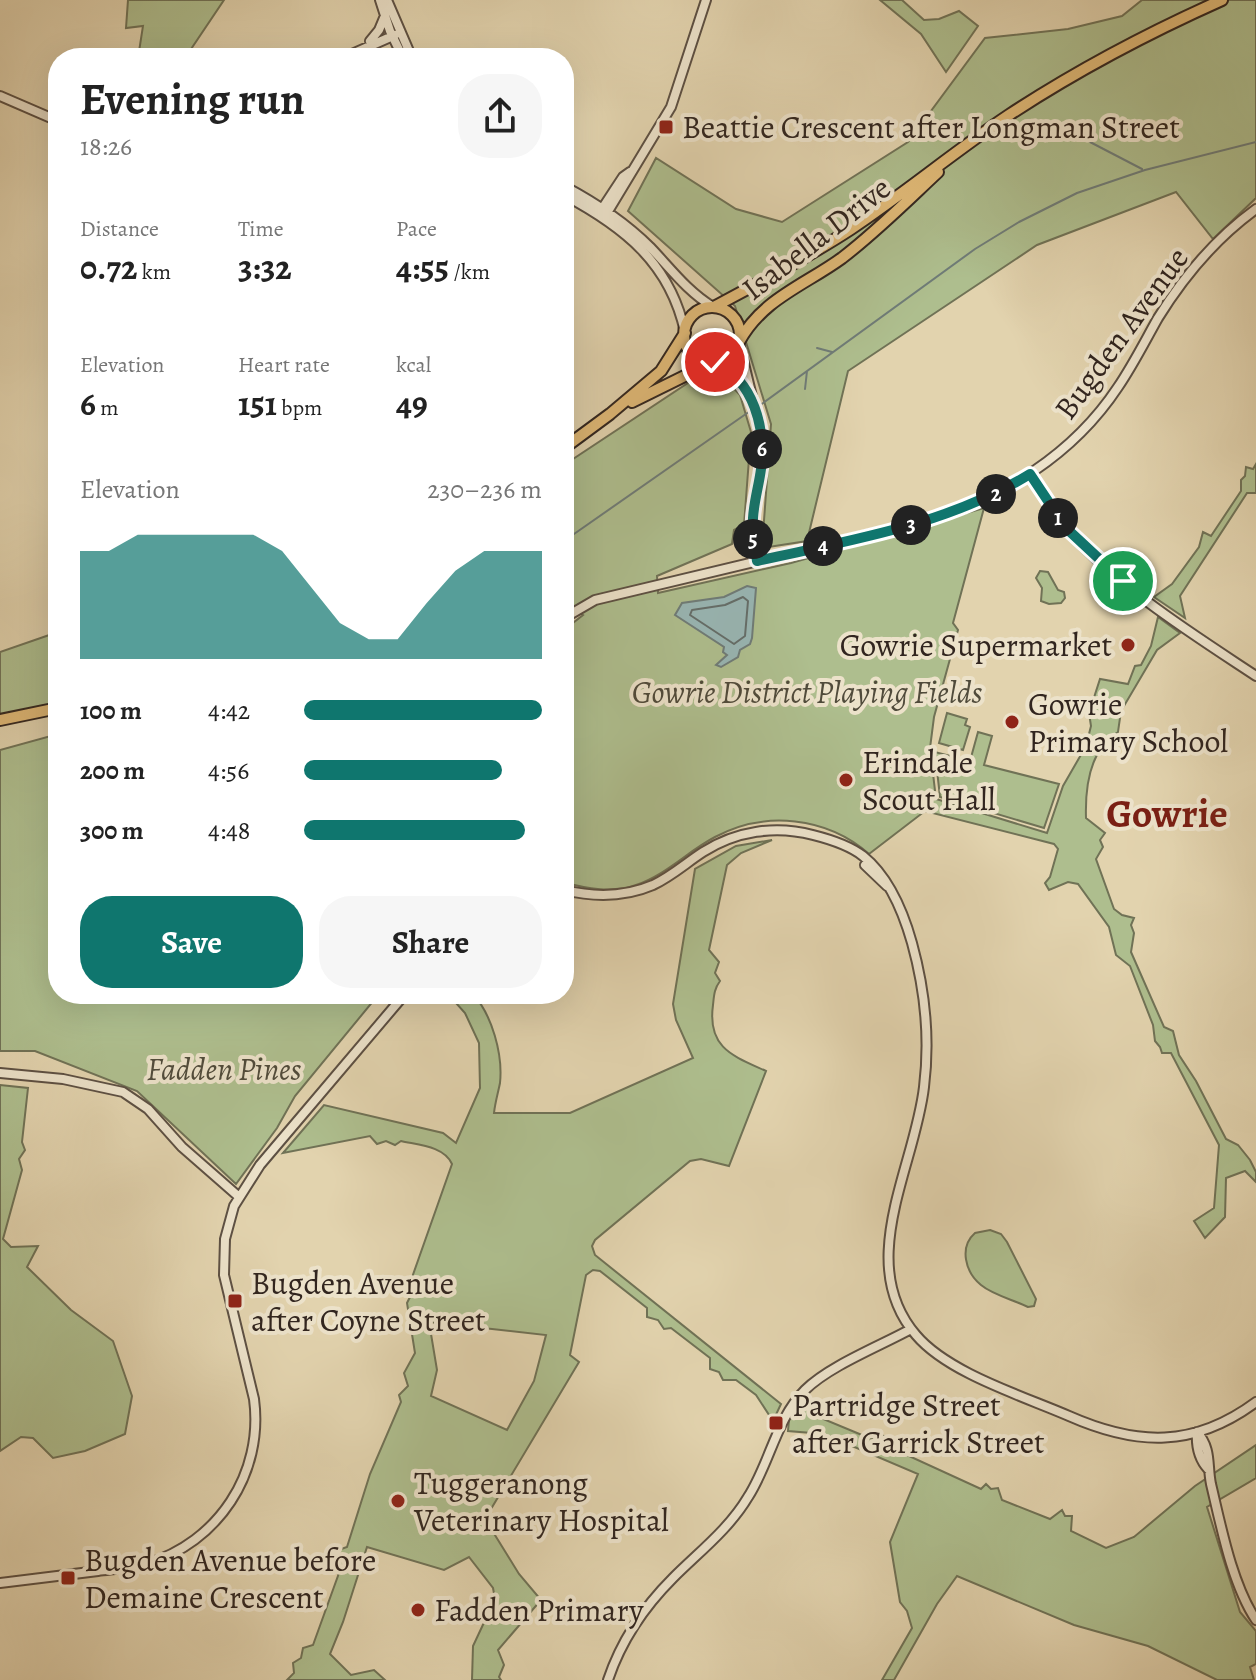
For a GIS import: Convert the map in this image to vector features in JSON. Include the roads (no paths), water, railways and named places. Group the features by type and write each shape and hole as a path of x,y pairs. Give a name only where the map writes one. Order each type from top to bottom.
{"main road":[{"name":"Isabella Drive","path":"714,307 850,230 1009,115 1078,72 1148,34 1222,0"},
{"name":"Isabella Drive","path":"739,342 753,319 789,291 844,256 966,146"},
{"path":"574,441 661,371 694,314 714,307 723,309 735,318 740,332 739,342 727,358 673,380 610,414"},
{"path":"685,333 686,343 694,355 714,362"},
{"path":"0,720 48,710"}],"street":[{"path":"380,0 385,17 405,48"},
{"path":"387,0 399,48"},
{"path":"603,213 619,194 671,107 706,0"},
{"path":"371,44 385,17"},
{"path":"363,48 394,32"},
{"path":"371,44 389,48"},
{"path":"0,95 48,114"},
{"path":"603,213 623,177 631,172"},
{"path":"574,193 603,213 660,270 677,300 685,333"},
{"path":"619,194 618,208 622,222"},
{"path":"574,200 622,222 650,246 685,287 714,307"},
{"name":"Bugden Avenue","path":"574,612 595,600 940,517 979,502 1030,474 1055,457 1099,413 1119,387 1176,291 1194,267 1256,209"},
{"path":"739,342 757,417 762,453 752,520 757,561"},
{"path":"714,362 735,374 752,400"},
{"path":"1030,474 1076,538 1123,581 1256,676"},
{"path":"574,891 606,895 634,891 672,875 718,843 763,830 791,830 815,835 855,851 877,869 901,911 921,982 926,1026 920,1116 887,1250 892,1293 911,1329 927,1347 951,1364 1096,1428 1141,1438 1179,1436 1213,1427 1256,1402"},
{"path":"0,1581 117,1567 163,1558 209,1528 229,1506 244,1480 253,1450 256,1418 224,1275 226,1230 238,1196 397,1004"},
{"path":"0,1073 63,1079 123,1092 148,1109 182,1147 238,1196"},
{"path":"608,1680 628,1634 642,1614 673,1578 719,1534 747,1499 761,1475 789,1410 816,1381 911,1329"},
{"path":"1201,1443 1213,1427"},
{"path":"1197,1432 1210,1460 1208,1469 1213,1492 1241,1590 1256,1620"},
{"path":"1179,1436 1201,1443"}],"water":[{"path":"747,586 756,588 752,638 750,644 740,650 738,657 721,667 716,665 727,655 723,652 724,647 675,615 682,603 724,597"}],"waterway":[{"path":"1090,142 1142,169"},
{"path":"759,406 975,249 1019,222 1077,193 1145,170 1256,142"},
{"path":"817,348 832,352"},
{"path":"805,389 807,371"},
{"path":"574,534 753,409"}],"place":[{"name":"Beattie Crescent after Longman Street","path":"666,127"},
{"name":"Gowrie Supermarket","path":"1128,645"},
{"name":"Gowrie Primary School","path":"1012,722"},
{"name":"Erindale Scout Hall","path":"846,780"},
{"name":"Bugden Avenue after Coyne Street","path":"235,1301"},
{"name":"Partridge Street after Garrick Street","path":"776,1423"},
{"name":"Tuggeranong Veterinary Hospital","path":"398,1501"},
{"name":"Bugden Avenue before Demaine Crescent","path":"68,1578"},
{"name":"Fadden Primary","path":"418,1610"}],"district":[{"name":"Gowrie","path":"1167,813"}],"park label":[{"name":"Gowrie District Playing Fields","path":"807,692"},
{"name":"Fadden Pines","path":"224,1069"}]}
